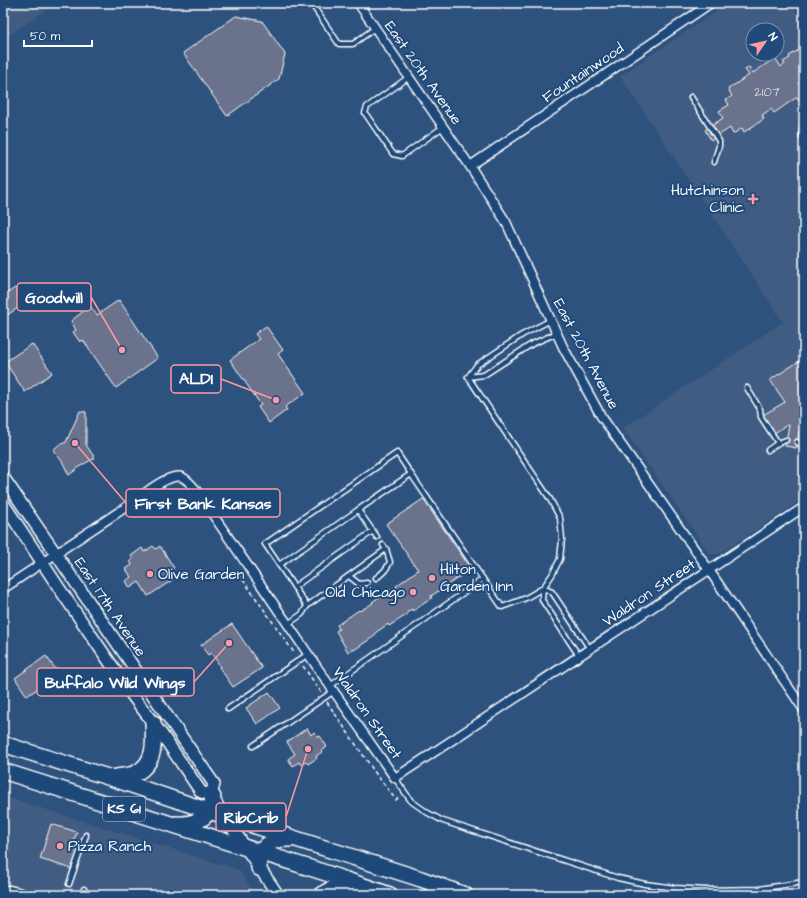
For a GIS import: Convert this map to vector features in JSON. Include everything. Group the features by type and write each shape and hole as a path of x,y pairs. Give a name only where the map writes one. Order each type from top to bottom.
{"highway":[{"path":"111,778 135,774 151,759 153,749 153,723"},
{"name":"KS 61","path":"3,744 111,778 211,801 224,816 421,879 465,895"},
{"name":"KS 61","path":"3,772 330,874 390,895"},
{"path":"169,824 193,823 201,818 211,801"},
{"path":"259,868 260,852 266,846 271,842 285,838 294,839"},
{"path":"322,895 334,888 358,884"}],"street":[{"name":"East 20th Avenue","path":"358,3 470,166 506,222 563,346 601,416 709,570 804,710"},
{"name":"Fountainwood","path":"470,166 711,3"},
{"name":"East 17th Avenue","path":"3,477 214,784 211,801"},
{"name":"Waldron Street","path":"3,589 135,501 153,487 165,480 181,477 190,483 196,490 395,778 804,507"},
{"name":"East 17th Avenue","path":"3,503 128,689 201,792 211,801"},
{"path":"224,816 278,895"},
{"path":"3,890 10,890 29,895"}],"lane":[{"path":"311,3 339,44 353,44 375,28"},
{"path":"409,77 367,107 365,113 393,154 402,156 443,127"},
{"path":"691,97 719,141 714,162"},
{"path":"802,136 804,119"},
{"path":"468,377 477,365 522,335 552,320"},
{"path":"468,377 484,375 532,344 557,333"},
{"path":"307,606 265,544 397,453 502,607 526,598 543,588 560,559 562,539 560,518 550,499 468,377"},
{"path":"747,388 760,409 761,417 778,443"},
{"path":"768,450 778,443 786,440"},
{"path":"797,442 804,449"},
{"path":"279,565 411,474"},
{"path":"358,510 377,537"},
{"path":"294,587 373,531"},
{"path":"288,624 302,614 307,606 349,576 384,547 390,562 383,573 376,578"},
{"path":"349,576 359,584 368,583"},
{"path":"253,746 324,697 332,688 483,579"},
{"path":"543,588 552,592 590,649"},
{"path":"543,588 542,600 580,656"},
{"path":"228,709 308,654"},
{"path":"395,778 411,801 443,821 618,878 645,884 705,890 759,889 804,882"},
{"path":"69,884 86,835"},
{"path":"82,895 84,889"},
{"path":"208,895 219,895"}],"path":[{"path":"239,574 376,774 396,800 399,797"}],"shaded area":[{"path":"3,3 57,3 3,39"},
{"name":"Hutchinson Clinic","path":"729,3 791,3 804,23 804,498 724,551 718,554 711,554 623,428 783,322 620,76"},
{"path":"3,796 239,870 256,895 3,895"}],"building":[{"path":"236,16 262,21 285,54 279,79 227,116 183,53"},
{"path":"804,47 804,108 797,97 774,113 771,109 762,115 764,119 744,132 742,128 733,134 730,128 711,140 705,130 723,118 719,111 729,105 726,100 732,96 728,89 749,75 745,70 749,67 753,73 769,62 778,62 781,67 785,64 783,62 790,58 789,56"},
{"path":"15,288 25,303 3,318 3,296"},
{"path":"119,300 158,358 116,388 83,340 80,342 73,332 76,330 71,321 90,306 97,315"},
{"path":"266,326 283,350 278,354 305,393 285,407 287,410 269,423 258,407 261,405 230,360 259,339 255,334"},
{"path":"32,344 52,373 25,392 5,362"},
{"path":"804,358 804,431 801,426 796,448 785,446 789,425 774,433 771,427 769,428 765,422 767,421 763,415 785,402 770,380"},
{"path":"80,411 86,412 86,445 95,458 82,465 69,475 62,461 53,450 60,444 66,442"},
{"name":"Hilton Garden Inn","path":"423,499 471,569 431,596 432,598 413,611 412,609 407,612 408,614 389,626 388,624 375,633 376,635 354,650 353,649 348,652 336,631 339,629 337,625 359,610 360,611 373,603 372,602 391,589 392,590 397,587 396,586 418,570 386,524"},
{"name":"Olive Garden","path":"153,546 156,549 160,546 174,568 169,571 174,579 148,596 139,582 130,588 126,581 131,577 126,569 132,565 130,561 133,559 131,556 142,548 144,552"},
{"path":"232,624 262,668 233,687 211,653 208,655 201,645"},
{"path":"46,656 59,674 27,696 15,678"},
{"path":"269,692 280,708 257,724 246,708"},
{"path":"307,728 311,735 314,732 318,737 320,736 327,747 316,756 317,758 308,764 306,762 301,765 299,762 293,766 288,759 295,754 287,742"},
{"name":"Pizza Ranch","path":"51,824 77,832 72,845 79,847 72,869 40,859"}],"place":[{"name":"Hutchinson Clinic","path":"753,199"},
{"name":"Goodwill","path":"122,350"},
{"name":"ALDI","path":"276,400"},
{"name":"First Bank Kansas","path":"75,443"},
{"name":"Olive Garden","path":"150,574"},
{"name":"Hilton Garden Inn","path":"432,578"},
{"name":"Old Chicago","path":"413,592"},
{"name":"Buffalo Wild Wings","path":"229,643"},
{"name":"RibCrib","path":"308,749"},
{"name":"Pizza Ranch","path":"60,846"}]}
